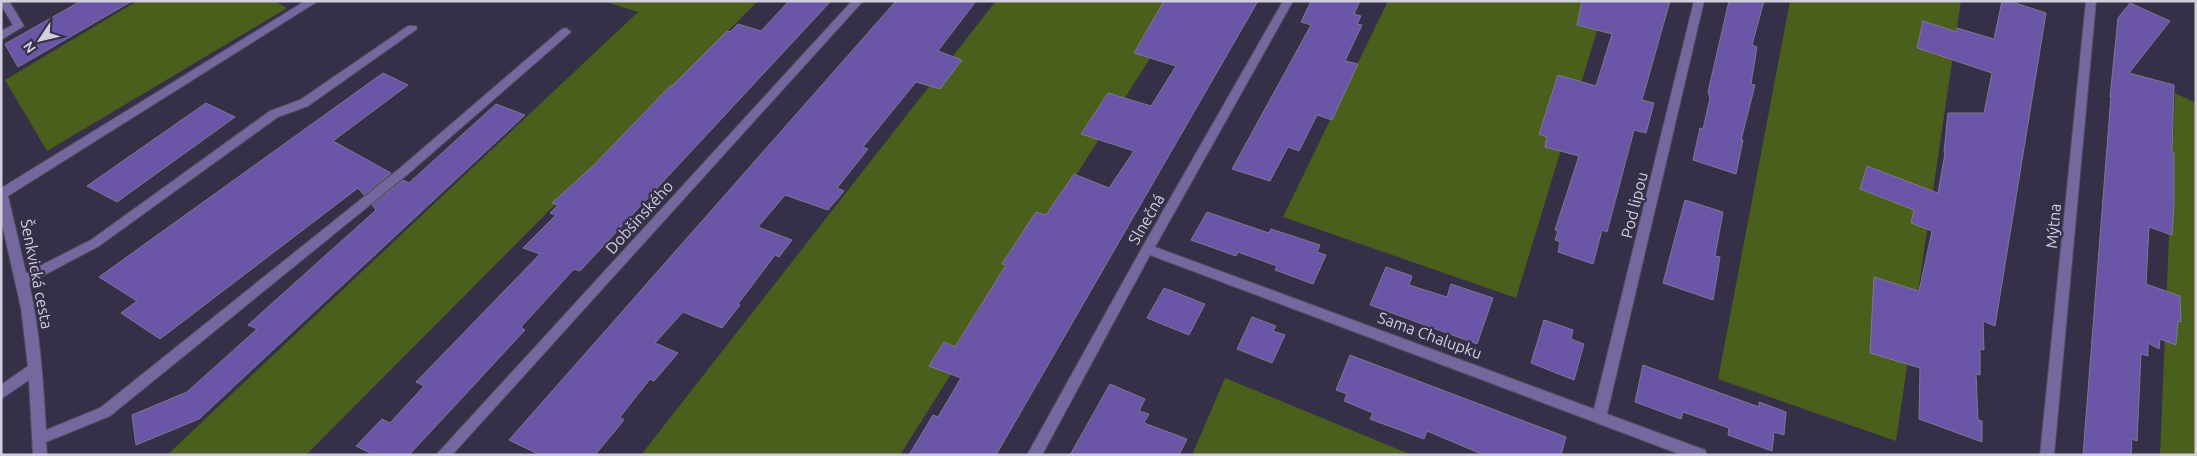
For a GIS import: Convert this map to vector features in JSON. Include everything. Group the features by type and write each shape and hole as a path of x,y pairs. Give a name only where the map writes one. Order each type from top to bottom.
{"street":[{"path":"1,36 19,26 4,1"},
{"path":"2,192 313,1"},
{"name":"Dobšinského","path":"443,455 858,1"},
{"name":"Slnečná","path":"1034,455 1147,249 1288,1"},
{"name":"Pod lipou","path":"1599,417 1699,1"},
{"name":"Mýtna","path":"2048,455 2091,1"},
{"path":"22,281 95,243 274,114 304,103 412,29"},
{"path":"39,439 106,412 404,172 566,32"},
{"name":"Šenkvická cesta","path":"2,192 28,308 35,368 40,455"},
{"name":"Sama Chalupku","path":"1147,249 1700,455"},
{"path":"1,393 35,368"}],"green space":[{"path":"137,1 274,1 287,8 47,151 5,80"},
{"path":"603,1 758,1 306,455 167,455 638,12"},
{"path":"996,1 1186,1 900,455 641,455"},
{"path":"1388,1 1606,1 1516,298 1283,217"},
{"path":"1790,1 1961,1 1896,441 1718,379"},
{"path":"2175,93 2196,103 2196,455 2160,455"},
{"path":"1225,378 1412,455 1192,455"}],"building":[{"path":"81,1 132,1 18,67 5,44"},
{"path":"789,1 831,1 580,271 574,269 521,327 525,330 409,455 374,455 356,446 382,419 390,423 424,386 416,382 540,254 523,248 556,215 550,213 558,205 552,203 594,165 670,86 727,31 730,32 738,24 761,31"},
{"path":"896,1 976,1 938,51 962,60 940,89 916,82 863,147 868,149 837,188 844,191 828,210 785,195 758,227 792,240 779,257 775,255 722,328 683,312 655,343 678,353 654,381 650,379 620,417 624,420 595,455 540,455 509,440"},
{"path":"1164,1 1258,1 996,455 909,455 933,415 938,417 961,378 929,366 944,342 955,347 1006,265 1002,264 1036,212 1046,215 1074,174 1109,188 1134,151 1081,134 1108,93 1151,106 1176,66 1134,53"},
{"path":"1311,1 1360,1 1354,14 1361,16 1357,24 1362,25 1345,61 1358,64 1332,120 1317,115 1299,151 1288,147 1270,181 1232,169 1311,25 1301,22"},
{"path":"1582,1 1670,1 1642,100 1654,103 1646,133 1634,130 1607,232 1602,230 1593,264 1558,252 1560,242 1555,240 1558,231 1555,230 1579,156 1545,147 1547,137 1539,134 1558,75 1596,86 1612,34 1577,25"},
{"path":"1729,1 1764,1 1752,45 1757,47 1751,84 1755,85 1741,140 1743,140 1736,174 1693,160 1700,128 1703,129 1710,98 1708,92"},
{"path":"2002,1 2009,1 2046,13 1995,326 1983,321 1984,350 1980,349 1980,375 1976,374 1978,420 1982,421 1982,442 1919,419 1920,368 1870,353 1874,277 1919,291 1932,231 1911,223 1914,210 1860,189 1867,166 1938,193 1945,153 1948,113 1984,113 1992,73 1917,48 1923,21 1957,32 1957,28 1994,39"},
{"path":"2130,3 2170,21 2129,73 2174,85 2172,153 2174,153 2174,205 2172,235 2149,227 2146,284 2180,296 2181,322 2178,321 2176,345 2160,339 2159,349 2148,343 2148,356 2141,354 2137,441 2132,439 2131,455 2083,455 2110,97 2118,18"},
{"path":"383,73 408,85 333,141 391,173 364,195 358,188 160,339 121,313 137,301 99,277"},
{"path":"206,103 235,117 117,202 87,186"},
{"path":"496,104 525,115 199,419 136,445 132,415 187,392 257,329 248,325 376,210 372,205 403,180 409,183"},
{"path":"1685,200 1723,212 1715,256 1720,257 1713,300 1663,283"},
{"path":"1207,212 1269,233 1271,229 1320,245 1317,252 1326,255 1313,284 1275,270 1277,266 1238,252 1236,256 1191,240"},
{"path":"1386,267 1412,276 1409,285 1447,297 1451,284 1493,298 1477,344 1370,305"},
{"path":"1164,288 1205,304 1189,335 1147,318"},
{"path":"1252,317 1276,326 1273,331 1285,335 1272,363 1237,349"},
{"path":"1544,320 1573,330 1571,339 1584,344 1574,380 1531,363"},
{"path":"1350,355 1566,437 1561,455 1484,455 1427,431 1424,439 1370,419 1373,413 1344,401 1347,394 1336,390"},
{"path":"1643,365 1759,407 1759,402 1786,412 1784,435 1774,432 1772,451 1728,435 1729,428 1683,412 1681,419 1635,402"},
{"path":"1110,384 1145,399 1139,411 1149,414 1144,423 1187,439 1179,455 1070,455"}]}
